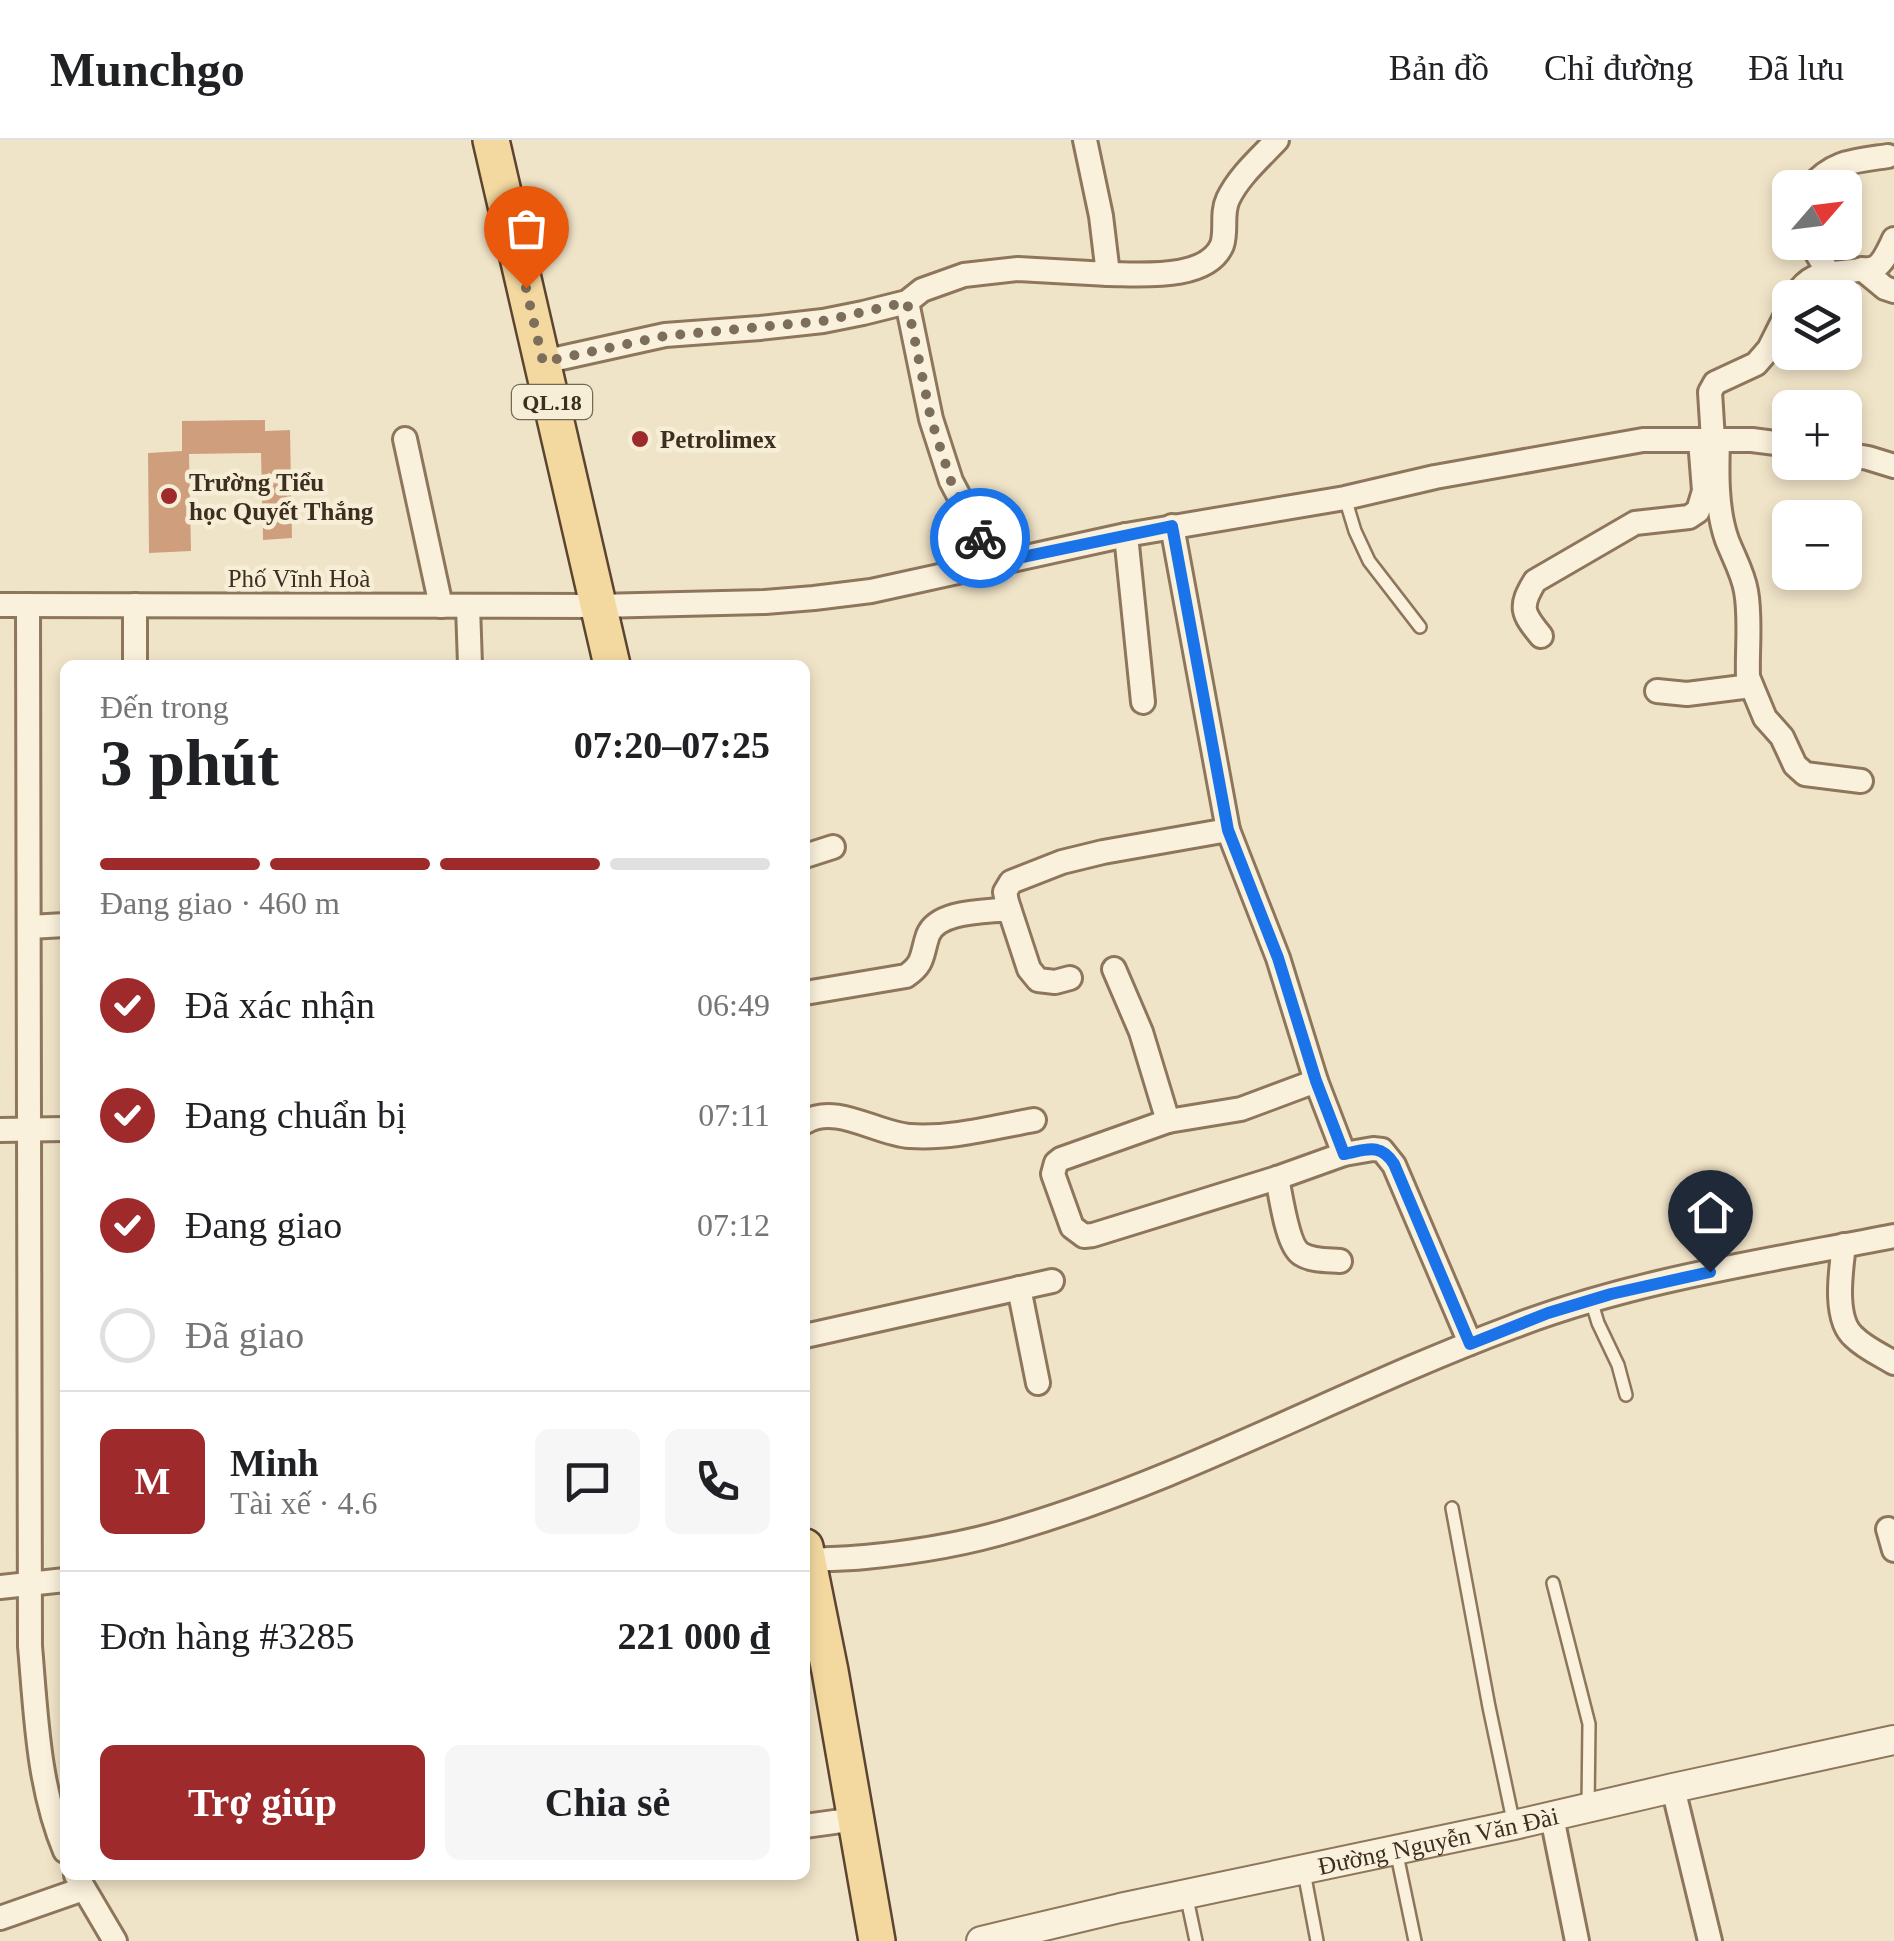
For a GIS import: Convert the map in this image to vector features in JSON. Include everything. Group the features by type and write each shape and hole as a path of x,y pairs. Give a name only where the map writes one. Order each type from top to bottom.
{"main road":[{"name":"QL.18","path":"492,140 611,660"},
{"path":"810,1599 817,1673 856,1819 877,1941"}],"street":[{"path":"1084,140 1101,216 1108,274"},
{"path":"543,362 665,336 823,321 907,302 922,290 978,273 1018,269 1108,274 1190,271 1215,254 1222,244 1224,208 1230,194 1278,140"},
{"path":"1827,170 1845,162 1888,156"},
{"path":"1809,280 1828,272 1876,267 1894,239"},
{"path":"1821,260 1828,272"},
{"path":"1862,270 1885,288 1894,290"},
{"path":"907,302 931,419 951,481 994,563"},
{"path":"1541,636 1523,610 1535,581 1636,523 1689,517 1698,511 1710,440 1710,392 1715,383 1756,364 1772,343"},
{"path":"405,439 441,606"},
{"name":"Phố Vĩnh Hoà","path":"0,605 598,606 814,598 947,576 1172,526 1345,498 1435,477 1643,440 1772,444"},
{"path":"1710,440 1717,466 1720,512 1747,596 1748,677 1765,718 1805,774 1860,781"},
{"path":"1862,458 1894,466"},
{"path":"1172,526 1228,830 1278,958 1316,1081 1344,1154"},
{"path":"1126,535 1143,702"},
{"path":"28,605 30,1646 36,1723 49,1804 60,1836"},
{"path":"135,605 135,660"},
{"path":"468,606 470,660"},
{"path":"1657,691 1687,694 1751,686"},
{"path":"1070,978 1055,982 1038,980 1029,969 1009,909 1006,892 1011,882 1062,862 1103,852 1228,830"},
{"path":"810,854 833,847"},
{"path":"810,992 906,976 922,961 928,935 940,921 951,916 1009,909"},
{"path":"29,927 60,926"},
{"path":"1114,969 1141,1032 1168,1121"},
{"path":"1316,1081 1241,1109 1168,1121 1061,1159 1054,1174 1072,1227 1084,1236 1093,1235 1344,1154 1372,1148 1382,1150 1389,1156 1470,1344"},
{"path":"810,1119 816,1116 842,1118 890,1133 928,1136 1034,1120"},
{"path":"0,1130 60,1130"},
{"path":"1277,1178 1292,1244 1300,1254 1340,1261"},
{"path":"810,1556 866,1558 948,1545 1019,1528 1110,1498 1333,1404 1408,1368 1548,1313 1710,1272 1894,1236"},
{"path":"1844,1246 1842,1318 1853,1337 1894,1363"},
{"path":"810,1335 1052,1281"},
{"path":"1019,1288 1038,1383"},
{"path":"0,1586 60,1581"},
{"name":"Đường Nguyễn Văn Đài","path":"980,1941 1894,1740"},
{"path":"1672,1788 1710,1941"},
{"path":"1552,1817 1578,1941"},
{"path":"810,1825 856,1819"},
{"path":"0,1918 80,1882 115,1941"}],"lane":[{"path":"1345,498 1368,561 1420,627"},
{"path":"1591,1300 1618,1364 1626,1395"},
{"path":"1452,1508 1514,1825"},
{"path":"1552,1583 1589,1724 1588,1808"},
{"path":"1396,1850 1415,1941"},
{"path":"1304,1870 1318,1941"},
{"path":"1186,1894 1196,1941"}],"building":[{"name":"Trường Tiểu học Quyết Thắng","path":"265,420 265,431 290,430 292,538 263,540 261,453 189,454 191,551 149,553 148,453 182,451 182,421"}],"way so far":[{"path":"526,288 543,362 665,336 823,321 907,302 931,419 951,481 980,538"}],"place":[{"name":"Petrolimex","path":"640,439"},
{"name":"Trường Tiểu học Quyết Thắng","path":"169,496"}],"route":[{"path":"980,538 994,563 1172,526 1228,830 1278,958 1316,1081 1344,1154 1372,1148 1382,1150 1394,1164 1470,1344 1548,1313 1611,1294 1710,1272"}]}
